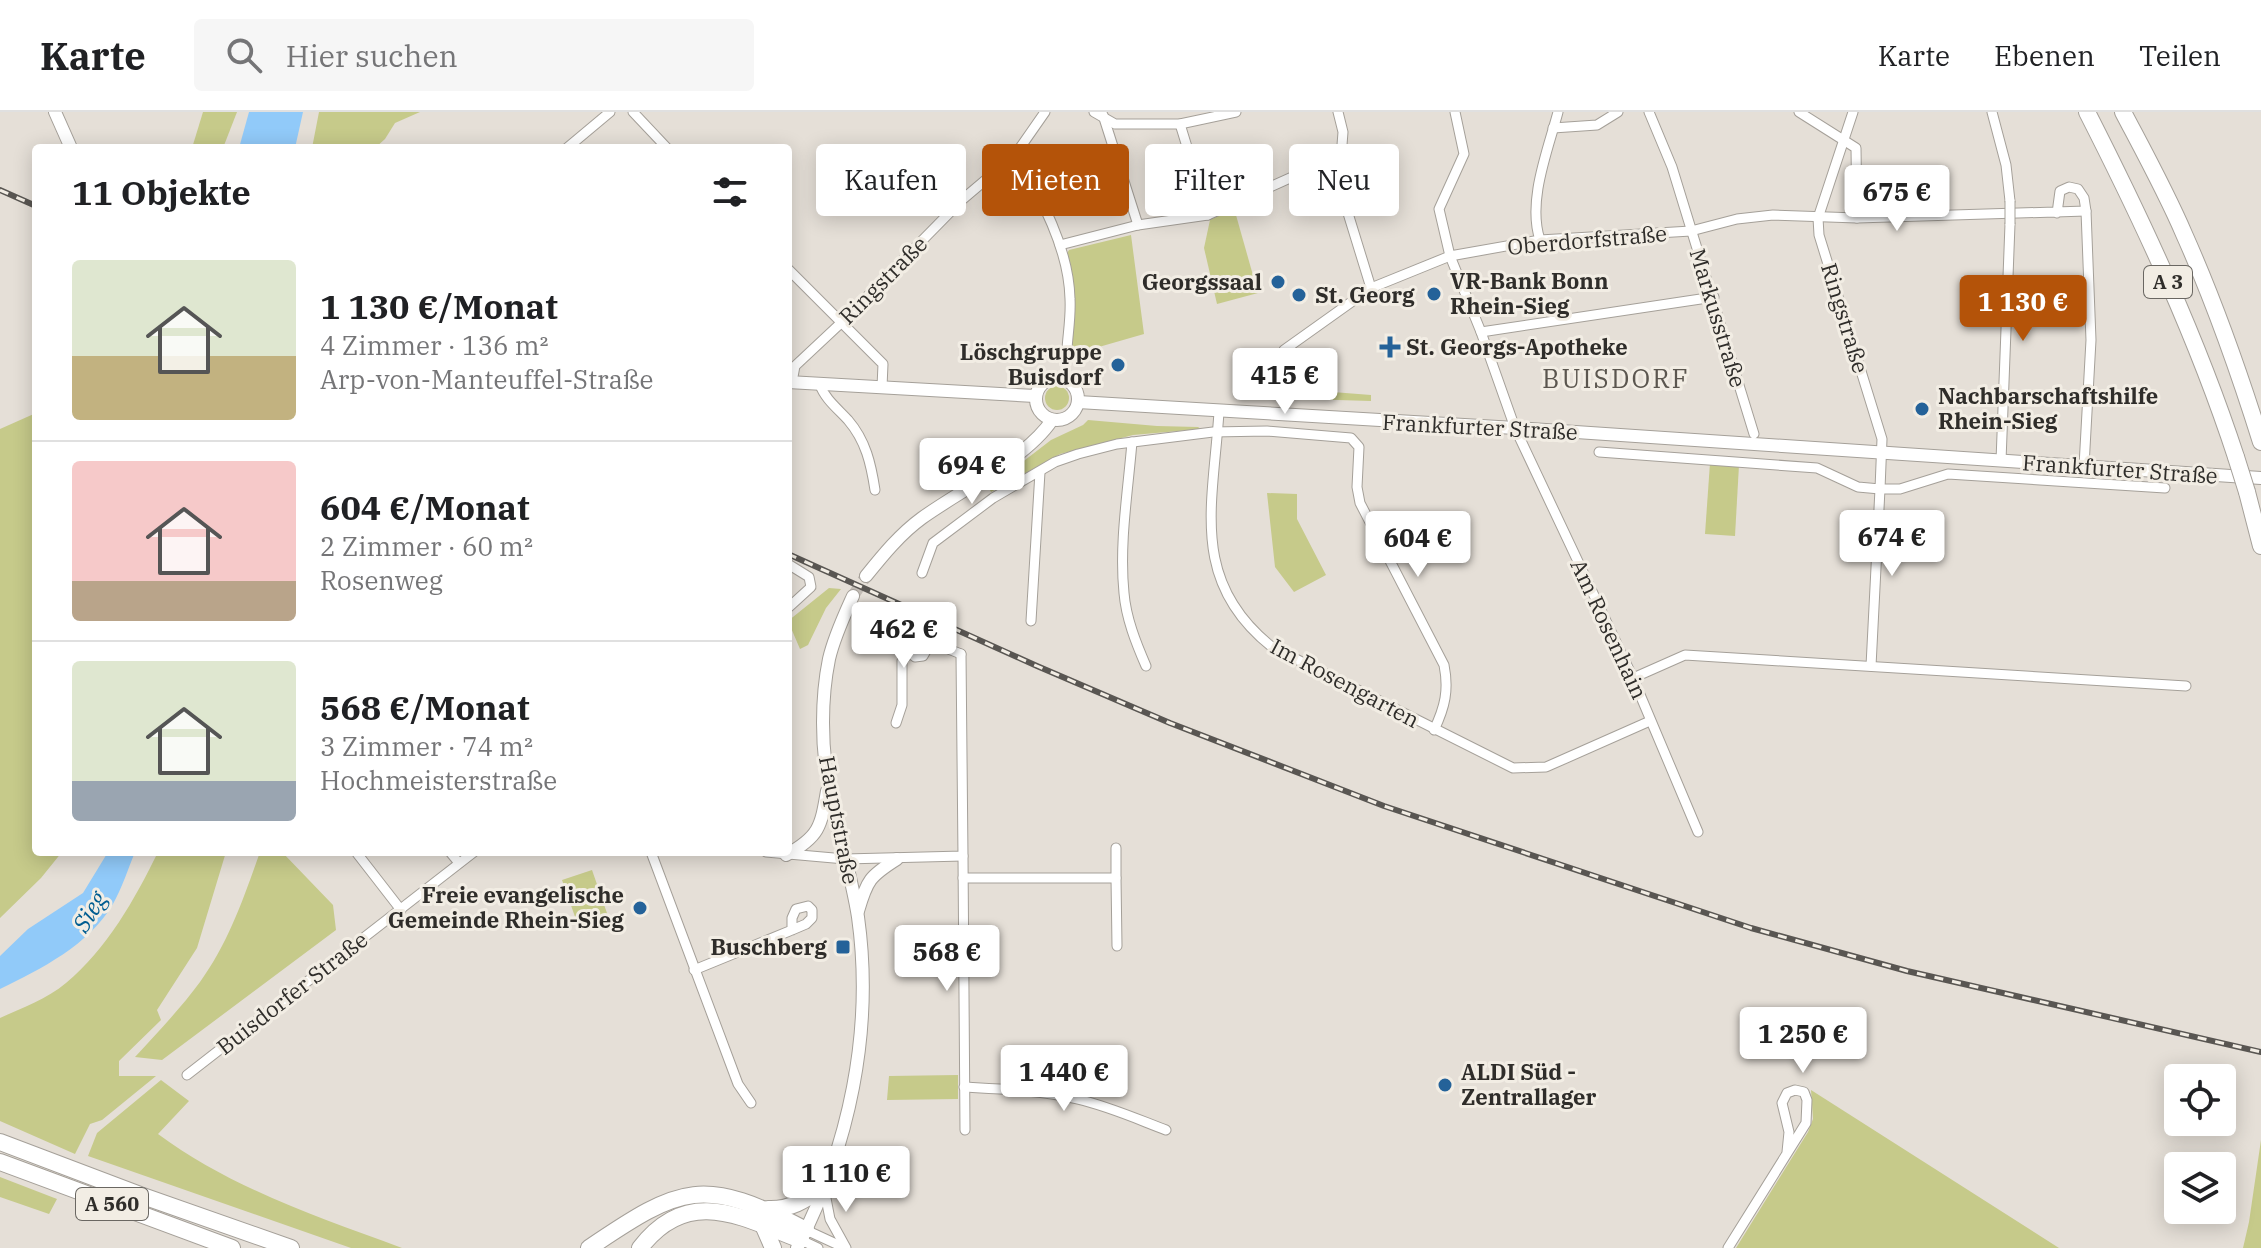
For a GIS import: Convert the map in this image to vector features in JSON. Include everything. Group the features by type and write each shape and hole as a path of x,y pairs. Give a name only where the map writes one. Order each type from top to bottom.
{"highway":[{"name":"A 3","path":"2087,112 2192,336 2236,457 2261,546"},
{"name":"A 3","path":"2123,112 2203,278 2261,442"},
{"name":"A 560","path":"0,1142 291,1248"},
{"name":"A 560","path":"0,1162 228,1247"},
{"path":"640,1248 651,1234 677,1215 696,1211 765,1217 799,1204 824,1187"},
{"path":"589,1248 637,1216 674,1198 716,1195 765,1217 801,1239"},
{"path":"765,1217 773,1248"}],"main road":[{"path":"55,112 69,144"},
{"path":"1061,377 1073,384 1078,402 1066,418 1052,420 1041,414 1035,396 1041,383 1061,377"},
{"path":"792,382 1035,396"},
{"name":"Frankfurter Straße","path":"1078,402 2261,478"},
{"path":"866,576 893,543 920,519 1021,451 1052,420"},
{"name":"Hauptstraße","path":"801,1239 824,1187 851,1108 863,1005 857,914 828,784 824,722 829,659 853,596"},
{"path":"792,851 817,832 822,821 828,784"},
{"path":"857,914 872,875 897,859"}],"street":[{"path":"572,144 610,112"},
{"path":"633,112 663,144"},
{"name":"Ringstraße","path":"1023,144 1045,112"},
{"path":"1100,114 1115,124 1180,124 1236,112"},
{"path":"1338,112 1343,132 1342,144"},
{"name":"Am Rosenhain","path":"1455,112 1464,154 1439,209 1450,256 1515,428 1633,678 1698,832"},
{"path":"1540,240 1537,232 1537,188 1558,112"},
{"path":"1553,128 1597,125 1618,112"},
{"name":"Markusstraße","path":"1649,112 1672,167 1754,434"},
{"path":"1799,112 1856,148 1857,218"},
{"name":"Ringstraße","path":"1853,112 1818,218 1819,235 1882,439 1882,454"},
{"path":"1992,112 2006,165 2010,201 2001,461"},
{"path":"1100,114 1138,225"},
{"path":"1180,124 1186,144"},
{"name":"Ringstraße","path":"792,376 795,366 982,183"},
{"path":"2057,213 2060,191 2069,187 2078,189 2084,198 2086,211 2091,340 2084,466"},
{"name":"Oberdorfstraße","path":"1284,350 1371,288 1450,256 1540,240 1691,231 1737,219 1773,215 1857,218 2086,211"},
{"path":"1049,216 1060,245 1071,297 1067,349"},
{"path":"1060,245 1138,225 1201,216"},
{"path":"1349,216 1371,288"},
{"path":"792,273 883,364 882,387"},
{"path":"1481,332 1714,297"},
{"path":"820,385 865,445 875,490"},
{"name":"Im Rosengarten","path":"1219,412 1212,545 1222,587 1233,607 1252,631 1272,647 1502,764 1529,769 1546,767 1650,721"},
{"path":"922,573 933,543 993,498 1055,462 1078,454 1132,442 1218,432 1267,431 1351,438 1357,441 1359,447 1357,487 1360,503 1444,665 1448,683 1446,699 1434,730"},
{"path":"1132,442 1123,567 1124,596 1146,666"},
{"name":"Frankfurter Straße","path":"1599,452 1817,468 1858,487 1880,489 1900,489 1948,474 2165,488"},
{"path":"1871,666 1882,454"},
{"path":"1031,621 1040,472"},
{"path":"792,566 809,577 811,587 792,604"},
{"path":"896,723 902,705 902,661 909,652 915,657 923,656 927,642 961,654 972,650"},
{"path":"961,654 965,1130"},
{"path":"1633,678 1685,655 2186,686"},
{"path":"1116,848 1117,946"},
{"path":"792,855 845,859 963,856"},
{"path":"359,856 401,910"},
{"path":"453,856 459,863"},
{"name":"Buisdorfer Straße","path":"187,1075 469,856"},
{"path":"652,856 738,1084 751,1103"},
{"path":"963,878 1116,878"},
{"path":"694,970 792,930"},
{"path":"964,1087 1018,1089 1079,1099 1166,1130"},
{"path":"1728,1248 1806,1123 1807,1100 1804,1092 1795,1090 1787,1093 1782,1103 1789,1132 1787,1152"},
{"path":"824,1187 830,1219 846,1248"},
{"path":"801,1239 846,1248"},
{"path":"801,1239 818,1248"}],"green space":[{"path":"203,112 237,112 225,144 193,144"},
{"path":"319,112 420,112 395,123 379,144 313,144"},
{"path":"1218,216 1236,216 1258,293 1217,304 1204,248 1210,220"},
{"path":"1131,235 1144,334 1071,355 1074,296 1066,255 1069,250"},
{"path":"1057,386 1066,389 1069,398 1066,407 1057,410 1048,407 1045,398 1048,389"},
{"path":"1307,390 1371,395 1371,401 1266,398 1265,393"},
{"path":"32,415 32,856 59,856 0,918 0,429"},
{"path":"1088,420 1201,429 1133,435 1060,454 991,492 989,488 1051,440"},
{"path":"1710,463 1739,465 1735,536 1705,534"},
{"path":"1267,493 1297,494 1297,519 1326,575 1294,592 1275,567"},
{"path":"829,588 841,589 826,608 808,645 800,649 792,630 792,618"},
{"path":"156,856 225,856 197,948 157,1010 161,1020 119,1061 119,1076 156,1076 102,1120 90,1124 75,1154 0,1121 0,1018 51,994 81,970 107,939 140,888"},
{"path":"259,856 286,856 333,905 336,930 162,1060 135,1057 200,982 235,919"},
{"path":"592,870 608,916 579,928 562,880"},
{"path":"958,1075 958,1099 887,1100 889,1076"},
{"path":"161,1080 189,1101 158,1134 245,1186 402,1248 351,1248 88,1156 97,1133"},
{"path":"1811,1090 2059,1248 1736,1248 1808,1132 1813,1119"},
{"path":"2261,1140 2261,1248 2243,1248 2249,1222"},
{"path":"0,1177 57,1199 49,1214 0,1197"}],"water":[{"path":"249,112 303,112 296,144 240,144"},
{"name":"Sieg","path":"106,856 133,856 116,898 91,932 63,954 0,989 0,956 28,929 83,893"}],"tunnel":[{"path":"853,596 866,576"}],"railway":[{"path":"0,190 32,204"},
{"path":"792,556 1170,723 1384,806 1751,928 1907,971 2261,1052"}],"place":[{"name":"Georgssaal","path":"1278,282"},
{"name":"VR-Bank Bonn Rhein-Sieg","path":"1434,294"},
{"name":"St. Georg","path":"1299,295"},
{"name":"St. Georgs-Apotheke","path":"1390,347"},
{"name":"Löschgruppe Buisdorf","path":"1118,365"},
{"name":"Nachbarschaftshilfe Rhein-Sieg","path":"1922,409"},
{"name":"Freie evangelische Gemeinde Rhein-Sieg","path":"640,908"},
{"name":"Buschberg","path":"843,947"},
{"name":"ALDI Süd - Zentrallager","path":"1445,1085"}],"district":[{"name":"BUISDORF","path":"1616,379"}]}
